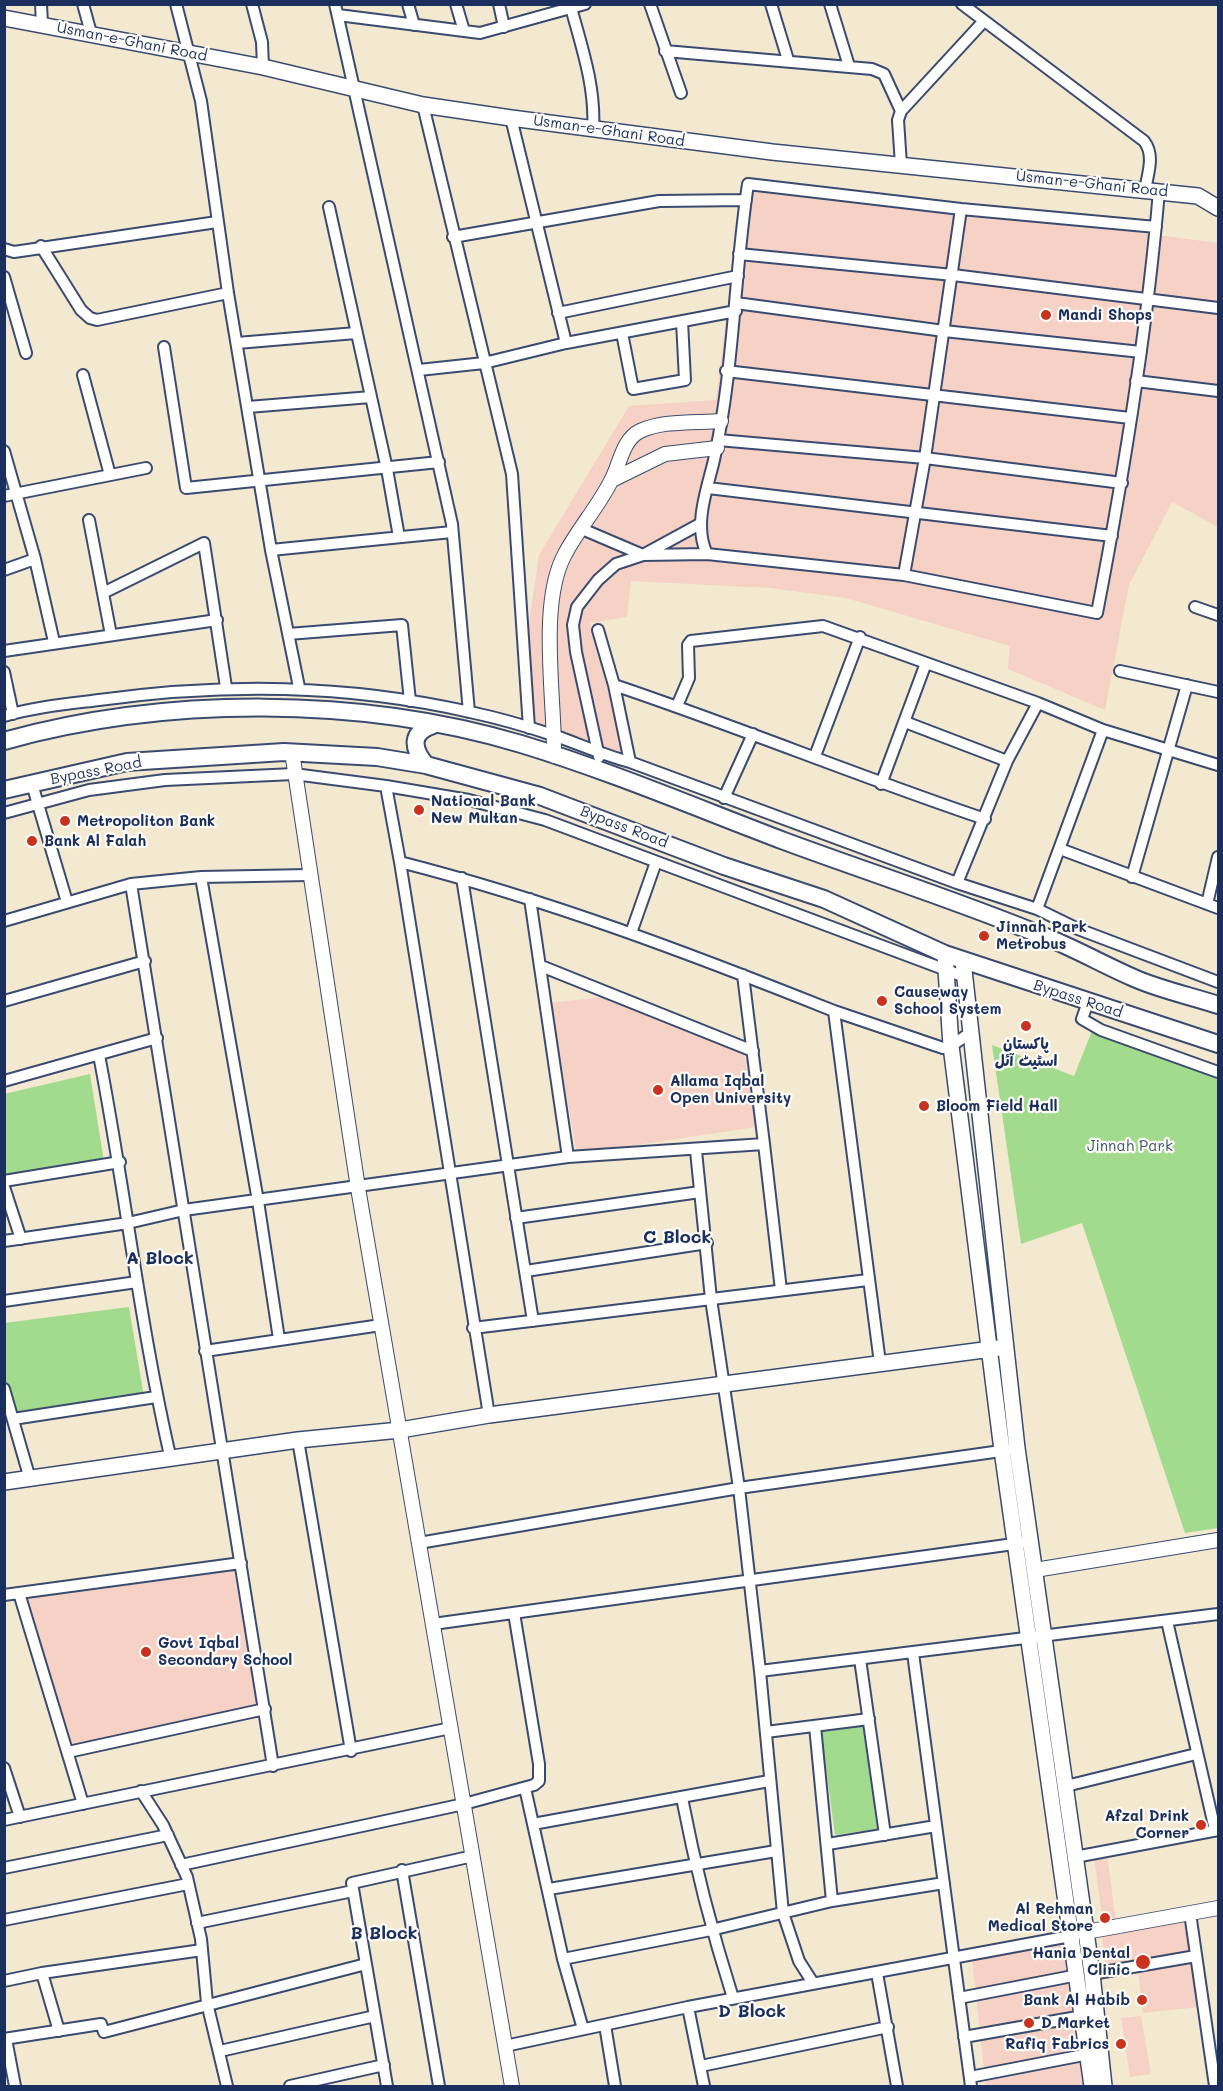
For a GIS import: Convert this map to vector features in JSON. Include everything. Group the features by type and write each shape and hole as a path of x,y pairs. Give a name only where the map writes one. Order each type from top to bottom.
{"main road":[{"name":"Usman-e-Ghani Road","path":"4,18 263,67 423,105 593,130 772,152 1152,190 1198,196 1218,208"},
{"path":"4,741 113,717 196,708 279,708 396,719 433,725 520,744 554,756 1054,940 1136,979 1218,1005"},
{"path":"389,759 402,749 408,740 406,729 396,719"},
{"path":"426,765 415,749 414,739 419,732 433,725"},
{"name":"Bypass Road","path":"4,790 127,762 292,752 389,759 426,765 540,796 724,866 824,899 945,962 964,969 1088,1002 1218,1044"},
{"path":"945,962 951,1046 998,1348"},
{"path":"964,969 998,1348 1023,1543 1028,1640 1104,2086"},
{"path":"4,1482 171,1460 298,1440 400,1430 489,1415 998,1348"},
{"path":"1023,1543 1035,1570 1045,1637 1075,1857 1079,1934"},
{"path":"1085,1975 1083,2016 1092,2086"}],"street":[{"path":"41,4 42,24"},
{"path":"83,4 91,33"},
{"path":"176,4 201,101 228,293 271,550 299,687"},
{"path":"252,4 262,42 263,67"},
{"path":"408,4 414,25"},
{"path":"456,4 464,31"},
{"path":"498,4 504,27"},
{"path":"469,712 452,532 439,462 336,10 414,25 480,33 585,4"},
{"path":"650,4 681,93"},
{"path":"771,4 788,60"},
{"path":"830,4 849,66"},
{"path":"582,529 643,555 708,554 904,575 1097,613 1122,483 1149,301 1156,227 1150,148 1144,141 962,4"},
{"path":"570,7 589,76 594,111 593,130"},
{"path":"901,165 898,120 901,111 983,22"},
{"path":"665,51 872,69 884,74 901,111"},
{"path":"423,105 512,474 529,728"},
{"path":"511,118 566,343"},
{"path":"708,554 702,543 700,524 721,421 736,307 739,254 748,184 962,209 1156,227"},
{"path":"453,237 659,201 746,200"},
{"path":"329,207 387,469 399,537"},
{"path":"904,575 925,458 962,209"},
{"path":"4,249 14,252 41,246 218,222"},
{"path":"41,246 81,310 90,318 97,320 228,293"},
{"path":"739,254 953,275 1218,308"},
{"path":"558,313 738,276"},
{"path":"4,277 10,318 26,353"},
{"path":"419,370 484,363 566,343 682,321 736,307 1140,352"},
{"path":"622,333 633,389 685,380 682,321"},
{"path":"237,343 356,333"},
{"path":"164,347 186,488 439,462"},
{"path":"726,371 1130,418"},
{"path":"83,375 110,475"},
{"path":"1136,381 1218,391"},
{"path":"248,407 371,397"},
{"path":"554,756 550,621 552,592 565,554 612,480 628,443 641,430 676,424 721,421"},
{"path":"612,480 665,454 717,444 925,458 1122,483"},
{"path":"4,451 35,559 54,642"},
{"path":"4,496 146,468"},
{"path":"708,488 1112,536"},
{"path":"89,520 105,592 111,635"},
{"path":"598,772 599,754 576,652 573,625 577,607 598,580 616,564 643,555 700,524"},
{"path":"271,550 452,532"},
{"path":"105,592 204,543 226,687"},
{"path":"4,570 35,559"},
{"path":"1195,607 1218,615"},
{"path":"4,651 217,620"},
{"path":"288,634 402,625 410,701"},
{"path":"677,706 689,678 688,645 691,641 824,626 860,637 1038,703 1103,730 1218,765"},
{"path":"598,630 614,685 630,762"},
{"path":"815,756 860,637"},
{"path":"881,784 926,663"},
{"path":"1120,671 1218,692"},
{"path":"4,672 8,715 136,695 226,687 299,687 410,701 469,712 529,728 599,754 630,762 962,885 1037,909 1078,929 1218,982"},
{"path":"614,685 815,756 881,784 985,819"},
{"path":"1132,877 1187,685"},
{"path":"960,904 962,885 1007,761 1038,703"},
{"path":"905,722 1007,761"},
{"path":"1037,909 1103,730"},
{"path":"724,798 753,734"},
{"path":"292,752 358,1188 512,2086"},
{"path":"4,813 119,785 294,774 386,786 469,800 545,820 843,929 945,962"},
{"path":"32,784 67,902"},
{"path":"386,786 489,1415"},
{"path":"1060,849 1218,908"},
{"path":"1207,904 1218,857"},
{"path":"400,862 462,878 632,933 834,1011 943,1048 951,1046 970,1033"},
{"path":"632,933 656,862"},
{"path":"4,921 131,884 201,877 309,875"},
{"path":"201,877 258,1201 279,1339"},
{"path":"462,878 532,1321"},
{"path":"131,884 273,1766"},
{"path":"530,899 568,1157"},
{"path":"4,1001 145,961"},
{"path":"541,966 753,1051"},
{"path":"743,975 782,1290"},
{"path":"1088,1002 1082,1019 1101,1030 1218,1072"},
{"path":"834,1011 880,1363"},
{"path":"4,1081 157,1038"},
{"path":"99,1054 120,1162 156,1398 171,1460"},
{"path":"4,1241 128,1223 184,1210 358,1188 568,1157 696,1151 764,1144"},
{"path":"696,1151 711,1299 725,1384 750,1580 783,1913 799,1961 813,1983"},
{"path":"4,1181 120,1162"},
{"path":"4,1187 21,1239"},
{"path":"516,1218 700,1192"},
{"path":"526,1272 707,1243"},
{"path":"473,1328 868,1280"},
{"path":"4,1301 137,1282"},
{"path":"206,1351 381,1325"},
{"path":"4,1389 30,1479"},
{"path":"13,1419 156,1398"},
{"path":"298,1440 351,1751"},
{"path":"419,1543 739,1488 1010,1449"},
{"path":"1035,1570 1218,1540"},
{"path":"433,1624 891,1563 1023,1543"},
{"path":"4,1595 241,1563"},
{"path":"19,1593 83,1804"},
{"path":"181,1865 464,1804 525,1788 539,1781 540,1774 514,1613"},
{"path":"760,1671 1028,1640 1218,1614"},
{"path":"1075,1857 1217,1830 1196,1754 1167,1621"},
{"path":"913,1653 970,2082 1089,2054"},
{"path":"860,1659 885,1835"},
{"path":"68,1752 265,1709"},
{"path":"766,1732 869,1719"},
{"path":"815,1726 832,1901"},
{"path":"4,1820 351,1751 451,1728"},
{"path":"1066,1786 1196,1754"},
{"path":"4,1768 20,1817"},
{"path":"533,1824 769,1781"},
{"path":"525,1788 563,1959 583,2029"},
{"path":"141,1791 168,1835 188,1884 202,1950 207,2003 220,2051 226,2086"},
{"path":"682,1798 694,1865 711,1930 733,1998"},
{"path":"828,1844 936,1826"},
{"path":"4,1868 168,1835"},
{"path":"549,1889 776,1851"},
{"path":"387,2086 352,1883 473,1856"},
{"path":"402,1870 439,2086"},
{"path":"563,1959 711,1930 832,1901 944,1883"},
{"path":"4,1920 188,1884"},
{"path":"197,1923 354,1892"},
{"path":"506,2046 733,1998 954,1959 1218,1908"},
{"path":"1190,1913 1215,2086"},
{"path":"4,1981 42,1973 202,1950"},
{"path":"959,1998 1196,1956"},
{"path":"15,2086 5,2039 101,2024 104,2032 207,2003 366,1964"},
{"path":"877,1972 888,2026 895,2086"},
{"path":"42,1973 59,2031"},
{"path":"688,2007 704,2086"},
{"path":"220,2051 375,2016"},
{"path":"964,2037 1083,2016"},
{"path":"604,2025 615,2086"},
{"path":"701,2066 888,2026"},
{"path":"290,2086 384,2065"}],"shaded area":[{"path":"743,180 1218,243 1218,527 1172,502 1129,585 1105,710 1008,669 1010,646 846,598 770,588 631,581 627,617 590,623 626,758 535,729 527,636 539,555 629,406 716,400"},
{"name":"Allama Iqbal Open University","path":"603,997 744,1053 756,1127 577,1154 550,1003"},
{"name":"Govt Iqbal Secondary School","path":"234,1571 258,1706 71,1746 26,1599"},
{"path":"1107,1854 1116,1922 1103,1924 1094,1857"},
{"path":"1187,1919 1191,1951 1105,1965 1102,1933"},
{"name":"D Market","path":"1069,1941 1087,2086 986,2086 972,1960"},
{"path":"1193,1962 1199,2007 1143,2013 1138,1970"},
{"path":"1141,2016 1151,2074 1130,2077 1121,2018"}],"green space":[{"name":"Jinnah Park","path":"1092,1031 1218,1079 1218,1528 1185,1533 1082,1223 1021,1244 992,1045 1074,1076"},
{"path":"90,1074 105,1168 5,1185 4,1094"},
{"path":"129,1307 144,1397 13,1419 5,1384 4,1323"},
{"path":"863,1726 877,1829 835,1835 821,1731"}],"place":[{"name":"Mandi Shops","path":"1046,315"},
{"name":"National Bank New Multan","path":"419,810"},
{"name":"Metropoliton Bank","path":"65,821"},
{"name":"Bank Al Falah","path":"32,841"},
{"name":"Jinnah Park Metrobus","path":"984,936"},
{"name":"Causeway School System","path":"882,1001"},
{"name":"پاکستان اسٹیٹ آئل","path":"1026,1026"},
{"name":"Allama Iqbal Open University","path":"658,1090"},
{"name":"Bloom Field Hall","path":"924,1106"},
{"name":"Govt Iqbal Secondary School","path":"146,1652"},
{"name":"Afzal Drink Corner","path":"1201,1825"},
{"name":"Al Rehman Medical Store","path":"1105,1918"},
{"name":"Hania Dental Clinic","path":"1143,1962"},
{"name":"Bank Al Habib","path":"1142,2000"},
{"name":"D Market","path":"1029,2023"},
{"name":"Rafiq Fabrics","path":"1121,2044"}],"district":[{"name":"C Block","path":"677,1237"},
{"name":"A Block","path":"160,1258"},
{"name":"B Block","path":"384,1933"},
{"name":"D Block","path":"752,2011"}]}
